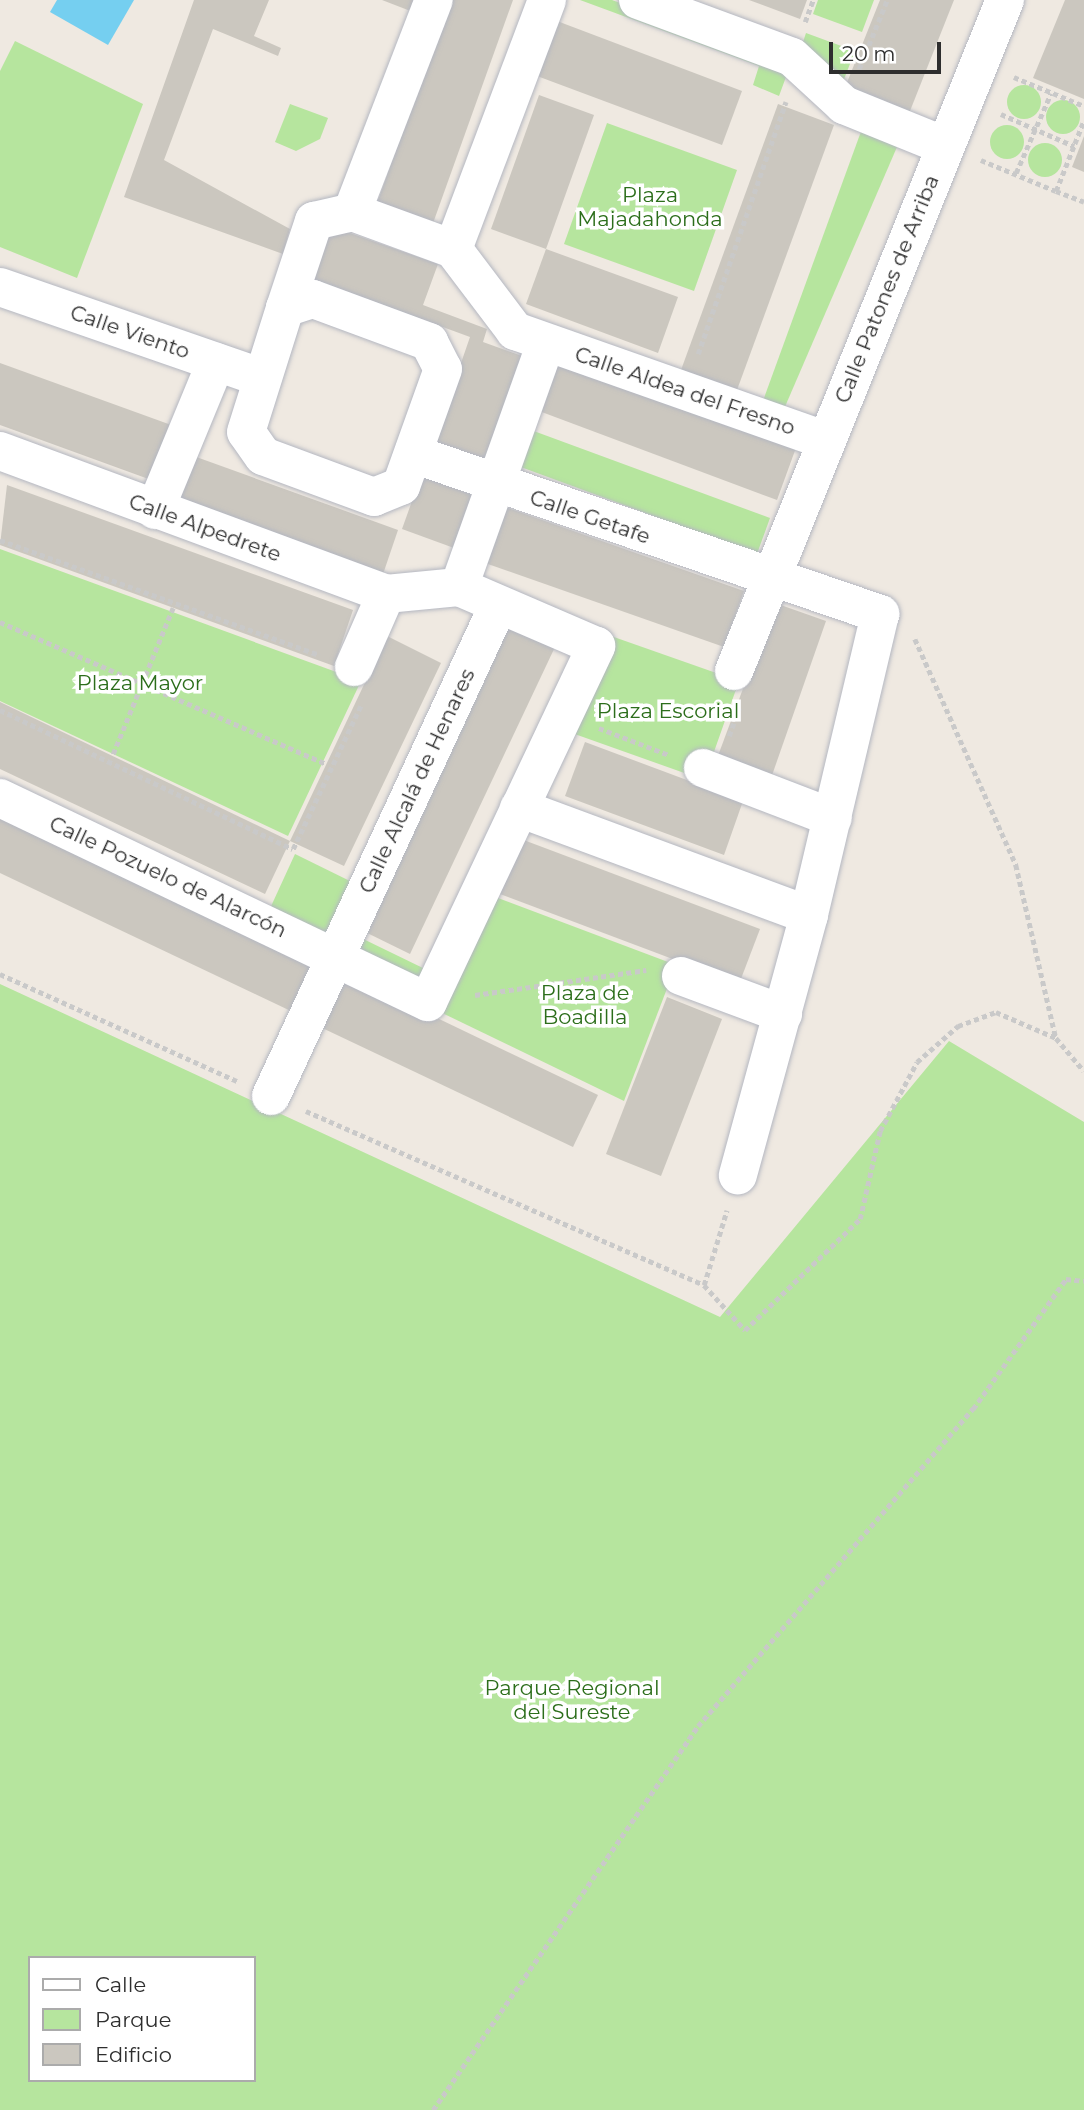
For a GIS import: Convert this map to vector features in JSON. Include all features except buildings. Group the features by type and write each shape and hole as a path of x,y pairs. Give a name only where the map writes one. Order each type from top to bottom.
{"street":[{"path":"352,212 434,0"},
{"path":"285,308 313,299 429,342 443,369 401,486 374,498 263,456 246,432 260,377 314,221 352,212 453,249 547,0"},
{"path":"638,0 792,58 844,105 945,146"},
{"name":"Calle Patones de Arriba","path":"734,671 768,577 1005,0"},
{"name":"Calle Aldea del Fresno","path":"453,249 515,331 825,440"},
{"name":"Calle Viento","path":"0,287 260,377"},
{"path":"459,587 546,343"},
{"path":"156,510 216,362"},
{"name":"Calle Alpedrete","path":"0,451 156,510 399,594"},
{"name":"Calle Getafe","path":"413,454 494,485 880,614"},
{"path":"351,675 399,594 459,587 596,646 428,1002"},
{"name":"Calle Alcalá de Henares","path":"271,1096 498,606"},
{"path":"738,1175 809,915 880,614"},
{"path":"703,768 833,818"},
{"name":"Calle Pozuelo de Alarcón","path":"0,798 428,1002"},
{"path":"519,808 809,915"},
{"path":"681,976 783,1014"}],"path":[{"path":"854,81 887,0"},
{"path":"979,62 1084,106"},
{"path":"1016,173 1051,93"},
{"path":"965,98 1074,146"},
{"path":"696,361 785,107"},
{"path":"1056,191 1084,120"},
{"path":"945,146 1084,202"},
{"path":"0,540 351,675 293,849 0,710"},
{"path":"113,754 173,608"},
{"path":"880,614 915,639 1016,865 1056,1038"},
{"path":"0,622 326,764"},
{"path":"563,714 703,768"},
{"path":"428,1002 658,968 681,976"},
{"path":"0,974 704,1285 745,1330 860,1219 880,1131 917,1062 958,1026 996,1012 1056,1038 1084,1071"},
{"path":"704,1285 738,1175"},
{"path":"433,2110 698,1726 973,1409 1066,1279 1084,1281"}],"green space":[{"path":"580,0 612,0 790,66 779,96 753,85 759,66"},
{"path":"818,0 874,0 862,32 813,14"},
{"path":"806,33 855,51 839,92 799,54"},
{"path":"15,41 143,104 77,278 0,247 0,71"},
{"path":"1024,85 1036,90 1041,102 1036,114 1024,119 1012,114 1007,102 1012,90"},
{"path":"1063,100 1075,105 1080,117 1075,129 1063,134 1051,129 1046,117 1051,105"},
{"path":"290,104 328,118 320,139 296,151 275,142"},
{"name":"Plaza Majadahonda","path":"607,123 737,170 694,291 564,244"},
{"path":"1007,125 1019,130 1024,142 1019,154 1007,159 995,154 990,142 995,130"},
{"path":"863,126 900,140 781,416 760,409"},
{"path":"1045,143 1057,148 1062,160 1057,172 1045,177 1033,172 1028,160 1033,148"},
{"path":"531,430 770,518 757,554 518,466"},
{"name":"Plaza Mayor","path":"0,549 361,681 288,836 0,701"},
{"name":"Plaza Escorial","path":"611,636 739,681 704,780 569,732"},
{"path":"295,854 356,884 327,944 267,915"},
{"name":"Plaza de Boadilla","path":"490,895 676,965 624,1101 436,1010"},
{"path":"355,935 425,969 419,981 349,948"},
{"name":"Parque Regional del Sureste","path":"0,984 720,1317 949,1041 1084,1122 1084,2110 0,2110"}],"water":[{"path":"57,0 134,0 108,45 50,12"}]}
